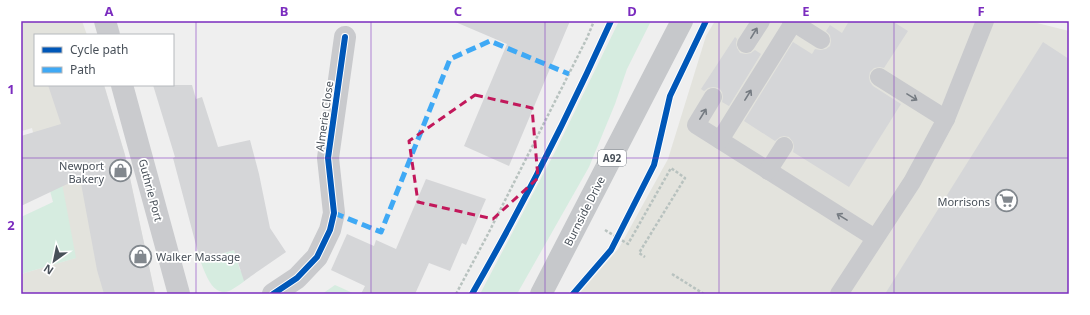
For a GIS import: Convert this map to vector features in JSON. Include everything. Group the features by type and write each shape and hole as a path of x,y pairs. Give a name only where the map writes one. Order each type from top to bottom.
{"main road":[{"name":"Burnside Drive","path":"540,294 582,216 682,21"}],"street":[{"path":"105,21 109,34"},
{"name":"Almerie Close","path":"273,294 297,278 317,257 330,230 334,213 328,158 345,37"},
{"name":"Guthrie Port","path":"122,86 179,294"}],"lane":[{"path":"746,44 761,21"},
{"path":"839,294 912,182 946,118 985,21"},
{"path":"720,140 792,22 820,40"},
{"path":"879,77 946,118"},
{"path":"713,97 696,125 875,238"},
{"path":"768,171 784,146"}],"path":[{"path":"456,294 488,234 587,38 594,21"},
{"path":"582,216 628,244 671,168 676,171 685,178 639,252 645,257"},
{"path":"614,244 621,231"},
{"path":"672,274 704,294"}],"highlighted area":[{"path":"475,95 532,108 538,178 493,219 418,202 409,141"}],"shaded area":[{"path":"21,21 82,21 87,34 34,34 34,86 104,86 125,155 155,294 21,294 21,274 75,258 37,149 32,128 22,131"},
{"path":"715,21 1029,21 1069,31 1069,294 579,294 619,248 668,159 706,36"}],"green space":[{"path":"619,21 651,21 627,69 615,104 589,167 517,294 480,294 556,150"},
{"path":"61,178 76,258 21,274 21,217 53,202 47,180"},
{"path":"234,250 240,270 250,277 229,291 223,292 214,287 210,282 200,260"},
{"path":"335,285 355,294 322,294"}],"building":[{"path":"453,21 570,21 509,166 464,146 507,44"},
{"path":"849,21 892,21 908,31 884,68 874,68 870,72 870,82 873,86 901,104 849,187 793,152 793,142 789,137 780,137 775,141 744,121 793,42 812,54 815,49 826,49 830,46 831,41 830,35 826,31 830,25 842,33"},
{"path":"735,37 737,39 737,48 740,53 751,53 755,50 761,54 729,106 722,102 722,92 719,88 708,88 704,91 701,89"},
{"name":"Morrisons","path":"1043,42 1069,59 1069,294 885,294"},
{"path":"192,85 196,99 202,97 218,147 250,140 259,174 270,228 286,252 244,281 234,250 200,260 173,158 175,157 153,86"},
{"path":"48,86 104,86 125,155 155,294 104,294 97,270 80,178 21,206 21,136 61,124"},
{"path":"426,179 486,199 466,245 462,243 450,271 429,263 415,294 361,294 365,286 331,270 347,234 374,246 376,240 396,249"}],"marked path":[{"path":"334,213 381,232 450,59 490,41 569,74"}],"cycle path":[{"path":"472,294 545,159 611,21"},
{"path":"573,294 611,250 654,165 670,96 706,21"},
{"path":"273,294 297,278 317,257 330,230 334,213 328,158 345,37"}],"place":[{"name":"Newport Bakery","path":"120,171"},
{"name":"Morrisons","path":"1006,201"},
{"name":"Walker Massage","path":"140,256"}]}
